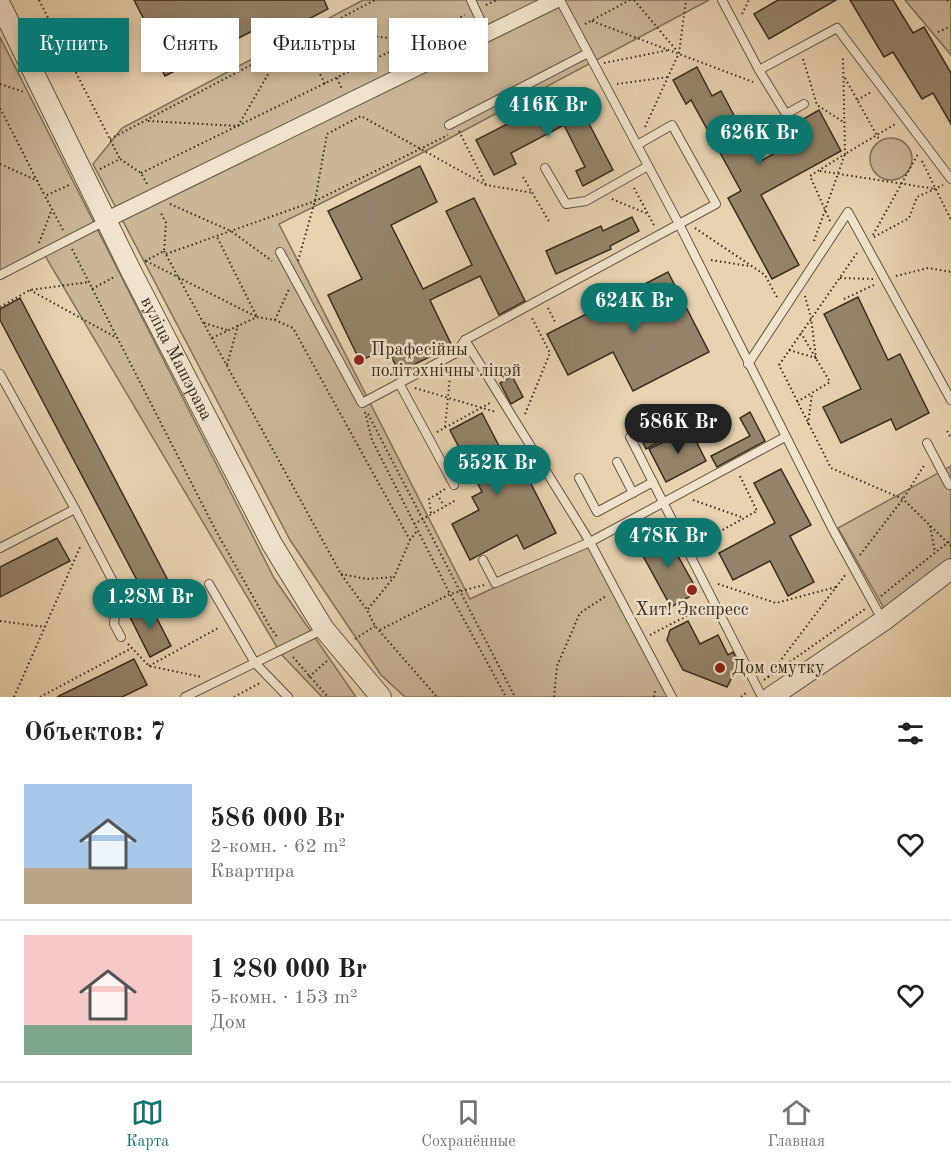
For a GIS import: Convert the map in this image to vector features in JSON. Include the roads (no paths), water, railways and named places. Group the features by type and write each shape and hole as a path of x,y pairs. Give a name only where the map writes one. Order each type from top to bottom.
{"street":[{"path":"488,34 558,0"},
{"name":"вуліца Машэрава","path":"0,4 106,220 272,544 324,629 381,697"},
{"path":"106,220 409,72"},
{"path":"764,691 883,621 951,569"}],"lane":[{"path":"471,0 480,18"},
{"path":"558,0 576,29 648,166 682,223 696,258 748,364 832,528 883,621"},
{"path":"722,0 759,70 786,114 804,104"},
{"path":"759,70 837,28 951,180"},
{"path":"454,126 588,53"},
{"path":"280,252 362,403 456,353 465,340 716,204 672,125 637,145"},
{"path":"545,168 566,204 586,201 648,166"},
{"path":"748,364 848,212 951,400"},
{"path":"0,275 106,220"},
{"path":"465,340 590,542 672,697"},
{"path":"0,374 87,531 117,591 114,624 121,637"},
{"path":"399,383 454,484"},
{"path":"630,437 714,602 764,691 762,697"},
{"path":"483,560 495,583 590,542 785,437"},
{"path":"927,443 949,485 951,484"},
{"path":"617,462 633,493"},
{"path":"579,478 597,512 653,482"},
{"path":"0,548 75,509"},
{"path":"208,584 255,663 288,697"},
{"path":"189,696 324,629"}],"place":[{"name":"Прафесійны політэхнічны ліцэй","path":"359,360"},
{"name":"Хит! Экспресс","path":"692,590"},
{"name":"Дом смутку","path":"720,668"}]}
